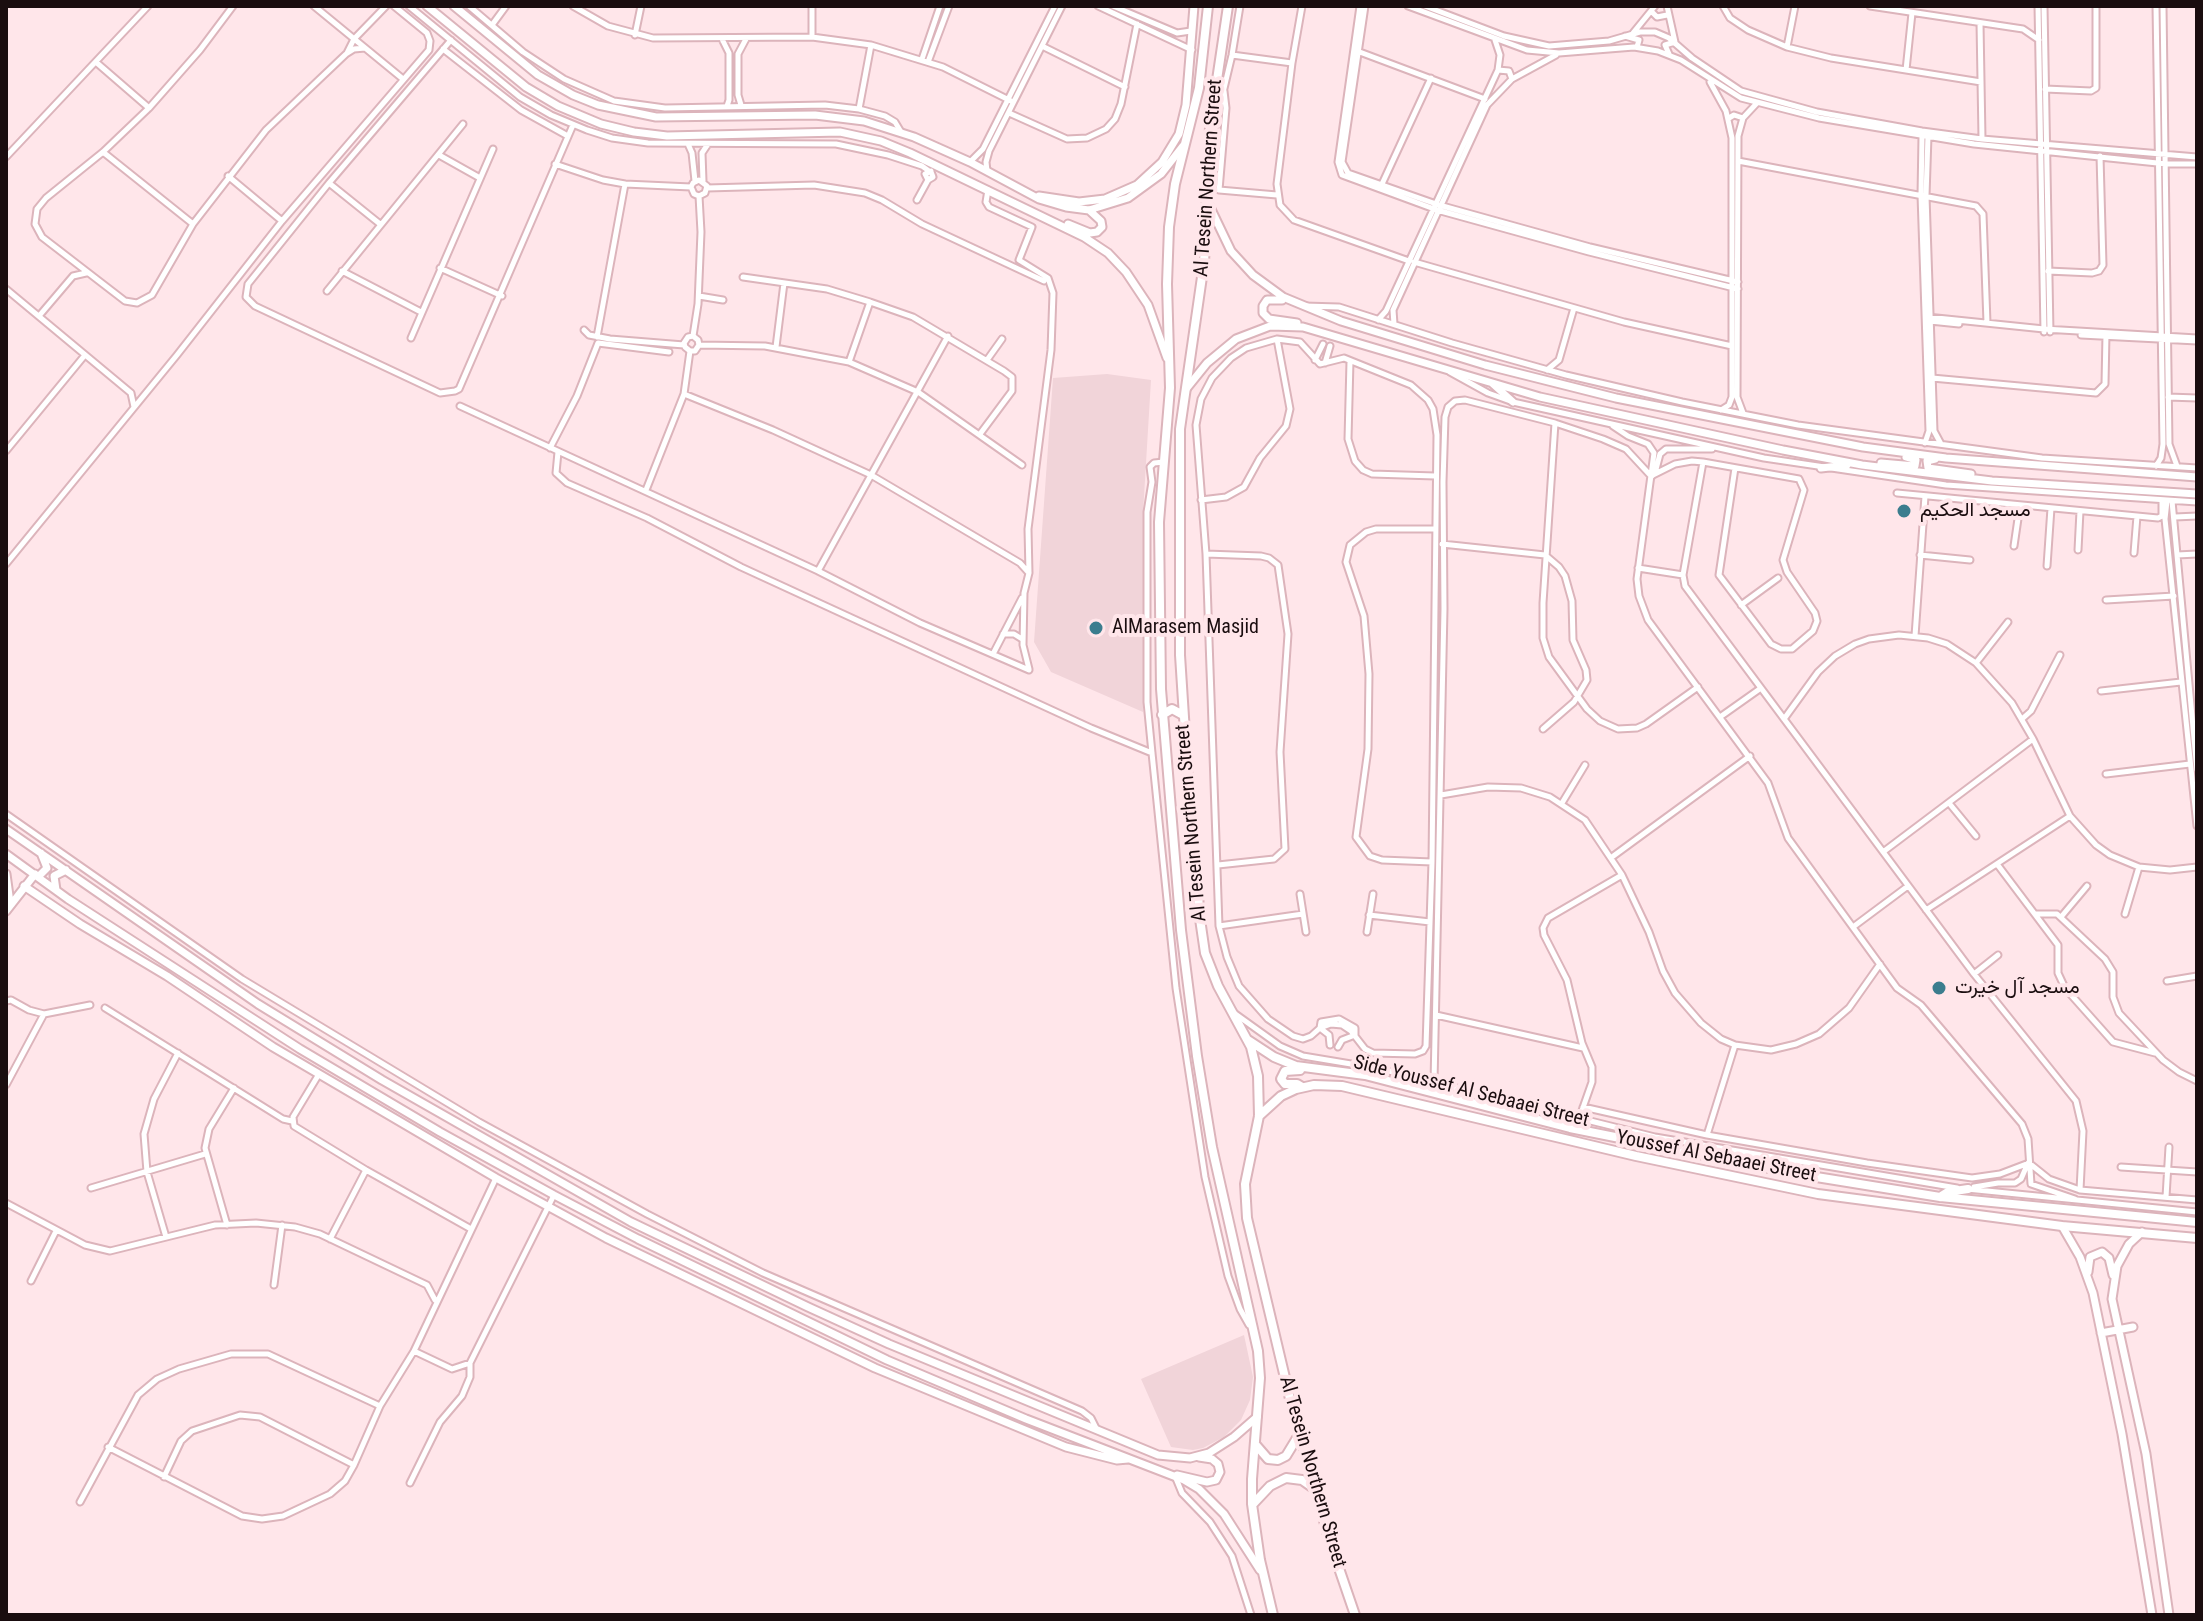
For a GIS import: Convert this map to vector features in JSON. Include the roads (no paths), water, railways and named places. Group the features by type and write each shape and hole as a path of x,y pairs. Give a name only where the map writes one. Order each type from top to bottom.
{"main road":[{"path":"427,6 516,80 547,100 601,124 671,136 840,132 901,148 929,172 988,190 1050,220 1100,247 1126,272 1151,312 1170,368"},
{"path":"454,6 474,16 527,67 556,86 577,97 621,112 656,117 841,117 901,132 1057,205 1089,210 1119,202 1146,187 1161,174 1187,141"},
{"path":"1030,194 1071,201 1097,200 1130,189 1153,173 1179,134 1186,105 1194,6"},
{"name":"Al Tesein Northern Street","path":"1208,6 1199,88 1175,184 1169,227 1167,284 1170,368 1159,522 1162,715 1181,930 1199,1070 1232,1243 1260,1367 1252,1504 1263,1576 1273,1615"},
{"name":"Al Tesein Northern Street","path":"1228,6 1214,86 1204,263 1179,441 1183,715 1202,937 1212,973 1247,1039 1258,1076 1259,1116 1247,1166 1246,1209 1260,1280 1315,1489 1355,1615"},
{"path":"441,32 448,23"},
{"path":"547,100 555,95 556,86"},
{"path":"571,112 570,105 577,97"},
{"path":"815,115 819,122 818,131"},
{"path":"840,132 837,123 841,117"},
{"path":"642,133 648,143"},
{"path":"743,143 744,134"},
{"path":"869,150 872,139"},
{"path":"1208,203 1224,241 1240,261 1267,286 1292,302 1471,361 1640,403 1863,447 1946,458 2042,462 2197,477"},
{"path":"1050,220 1095,233 1101,229 1102,223 1089,210"},
{"path":"1292,302 1269,299 1263,306 1263,313 1269,319 1290,321 1328,339 1442,367 1553,400 1684,430 1860,464 1992,481 2110,494 2197,494"},
{"path":"1184,391 1207,363 1236,339 1270,326 1303,327"},
{"path":"1471,361 1474,350"},
{"path":"1492,383 1513,402"},
{"path":"1553,400 1559,395 1557,384"},
{"path":"1571,404 1569,396 1574,388"},
{"path":"1640,403 1643,393"},
{"path":"1791,433 1792,423"},
{"path":"1821,468 1884,463 1912,467 1917,462 1912,458 1863,447"},
{"path":"1946,458 1929,460 1927,467 1969,473 1992,481"},
{"path":"1161,689 1171,696 1182,690"},
{"path":"1162,715 1174,709 1183,715"},
{"path":"6,829 258,1004 382,1080 631,1222 862,1331 1163,1457 1212,1459 1218,1464 1220,1472 1216,1480 1207,1482 1183,1475 1175,1476"},
{"path":"8,908 24,886 47,868 41,852"},
{"path":"6,854 300,1049 554,1195 887,1360 1026,1419 1175,1476 1199,1489 1241,1538 1263,1576"},
{"path":"56,890 54,876 66,870"},
{"path":"6,874 8,908"},
{"path":"24,886 400,1123 606,1238 862,1363 1066,1447 1120,1460 1130,1459"},
{"name":"Youssef Al Sebaaei Street","path":"1247,1039 1281,1061 1304,1067 1365,1075 1570,1128 1823,1179 1940,1197 2163,1215 2197,1222"},
{"path":"1302,1087 1285,1084 1281,1076 1285,1071 1304,1067"},
{"path":"1409,1087 1412,1077"},
{"name":"Youssef Al Sebaaei Street","path":"1302,1087 1320,1085 1356,1089 1636,1156 1818,1194 2062,1226 2197,1238"},
{"path":"1259,1116 1281,1096 1302,1087"},
{"path":"400,1123 406,1112"},
{"path":"1802,1191 1807,1185 1804,1175"},
{"path":"1818,1194 1817,1184 1823,1179"},
{"path":"1940,1197 1968,1189"},
{"path":"2062,1226 2076,1248 2087,1275 2101,1333 2124,1446 2152,1615"},
{"path":"2113,1278 2124,1251 2142,1232"},
{"path":"2087,1275 2090,1257 2099,1252 2109,1258 2113,1278 2112,1299 2146,1454 2169,1615"},
{"path":"2101,1333 2133,1327"},
{"path":"1199,1457 1226,1443 1257,1417"},
{"path":"1254,1444 1268,1459 1278,1460 1286,1456 1300,1433"},
{"path":"1252,1504 1270,1486 1286,1478 1302,1480 1315,1489"}],"street":[{"path":"6,157 148,6"},
{"path":"233,6 200,50 149,108 37,209 35,224 42,237 121,300 131,303 152,295 193,224 266,130 346,54 365,48"},
{"path":"314,6 403,79"},
{"path":"323,6 324,14"},
{"path":"346,54 354,39 386,6"},
{"path":"6,564 282,221 429,50 430,41 425,30 394,6"},
{"path":"409,6 520,97 571,124 612,138 648,143 823,142 869,150 922,166 929,172 917,200"},
{"path":"469,6 474,16 492,25 523,52 564,79 604,97 655,108 810,104 859,109 888,118 901,132"},
{"path":"492,25 506,6"},
{"path":"573,6 600,23 635,35 662,39 812,37 871,45 925,60 1010,101"},
{"path":"635,35 641,6"},
{"path":"812,6 812,37"},
{"path":"925,60 940,6"},
{"path":"925,60 949,6"},
{"path":"987,172 987,157 1055,6"},
{"path":"970,162 983,149 1062,6"},
{"path":"1098,6 1192,50"},
{"path":"1113,6 1177,33 1191,31"},
{"path":"1208,151 1217,127 1240,6"},
{"path":"1302,6 1292,63 1277,195 1286,214 1294,220 1411,261 1574,308 1732,346"},
{"path":"1362,6 1342,164 1348,173 1436,207"},
{"path":"1362,6 1349,73 1338,168 1346,177 1436,207 1735,285"},
{"path":"1408,6 1527,50 1559,53 1637,48 1669,55 1732,93 1757,103 1819,118 1925,135 2043,148 2197,157"},
{"path":"1425,6 1504,36 1541,45 1565,46 1609,41 1655,32 1675,42 1726,82 1758,97 1925,135 1982,139 2163,163 2197,164"},
{"path":"1667,6 1675,42"},
{"path":"1723,6 1730,18 1787,47 1820,56 1981,82"},
{"path":"1787,47 1795,6"},
{"path":"1870,6 2023,29 2039,40"},
{"path":"2041,6 2038,23 2048,271 2047,330"},
{"path":"2041,6 2045,88 2043,148 2047,330"},
{"path":"2045,88 2091,91 2096,88 2096,6"},
{"path":"2156,6 2159,153 2163,163 2164,338 2163,451 2156,466"},
{"path":"2163,6 2167,154 2163,163"},
{"path":"1633,34 1654,9 1657,17 1667,15"},
{"path":"1906,70 1912,13"},
{"path":"1980,23 1982,139"},
{"path":"2023,29 2038,23"},
{"path":"1009,113 1059,136 1077,140 1106,129 1115,119 1125,87 1137,24"},
{"path":"1625,36 1639,40 1637,48"},
{"path":"742,106 738,95 738,54 747,38"},
{"path":"722,39 729,53 727,106"},
{"path":"451,40 329,183 245,289 246,297 255,306 440,393 459,389 571,124"},
{"path":"1378,320 1388,308 1411,261 1498,70 1500,55 1494,40"},
{"path":"1669,55 1665,45 1675,42"},
{"path":"859,109 871,45"},
{"path":"1042,46 1125,87"},
{"path":"443,49 521,110 566,135"},
{"path":"1357,51 1485,99"},
{"path":"1436,207 1487,105 1512,79 1559,53"},
{"path":"1232,55 1292,63"},
{"path":"97,63 149,108"},
{"path":"1498,70 1509,71 1512,79"},
{"path":"1382,184 1431,78"},
{"path":"1708,78 1729,118 1732,138 1737,397 1743,414"},
{"path":"1224,91 1226,108 1219,190 1277,195"},
{"path":"1721,410 1729,405 1732,397 1738,130 1743,118 1757,103"},
{"path":"1729,118 1734,115 1743,118"},
{"path":"327,291 463,124"},
{"path":"1925,135 1929,431 1925,443"},
{"path":"687,143 692,153 693,192 699,196"},
{"path":"699,196 703,195 705,184 702,153 710,143"},
{"path":"411,338 493,149"},
{"path":"103,152 193,224"},
{"path":"692,153 702,153"},
{"path":"439,155 480,178"},
{"path":"2048,271 2092,273 2099,271 2103,265 2100,156"},
{"path":"1738,161 1971,204 1983,214 1987,323"},
{"path":"555,164 625,184 814,185 865,193 922,224 1044,281"},
{"path":"228,176 282,221"},
{"path":"329,183 380,224"},
{"path":"597,337 625,184"},
{"path":"460,406 818,571 920,623 1029,670 1023,651 1024,593 1029,573 1028,529 1049,365 1053,293 1048,278 1019,260 1032,227 989,207 986,202 988,190"},
{"path":"693,336 699,296 699,196"},
{"path":"1394,325 1393,310 1411,261"},
{"path":"73,262 73,276"},
{"path":"440,268 500,295"},
{"path":"342,271 421,312"},
{"path":"39,316 73,276 87,273"},
{"path":"743,277 840,292 913,317 1009,374 1013,387 980,434"},
{"path":"776,347 784,283"},
{"path":"6,289 131,393 145,394"},
{"path":"699,296 723,300"},
{"path":"849,362 870,302"},
{"path":"1301,306 1325,305 1566,375 1792,423 2042,462 2197,468"},
{"path":"1547,370 1559,360 1574,308"},
{"path":"1927,319 2047,330"},
{"path":"1927,319 2106,335 2197,339"},
{"path":"1927,319 1934,431 1942,445"},
{"path":"584,330 597,337 684,345 690,351"},
{"path":"1932,378 2096,393 2105,384 2106,335"},
{"path":"684,345 686,338 693,336"},
{"path":"693,336 699,345"},
{"path":"818,571 948,336"},
{"path":"2164,338 2169,444 2178,467"},
{"path":"987,360 1002,339"},
{"path":"1201,500 1226,497 1244,487 1260,458 1286,426 1290,409 1277,339"},
{"path":"1277,339 1300,342 1315,360 1324,364 1341,358 1411,385 1428,400 1436,421 1436,606 1427,1042 1423,1051 1415,1054 1373,1053 1365,1049 1347,1028 1336,1024 1320,1028 1308,1038 1299,1038 1278,1028 1258,1010 1232,971 1219,926 1206,554 1196,425 1201,399 1212,378 1231,358 1254,345 1277,339"},
{"path":"1315,360 1328,339"},
{"path":"1324,364 1328,339"},
{"path":"550,448 577,396 598,343 669,352"},
{"path":"699,345 776,347 849,362 918,392 1022,465"},
{"path":"690,351 695,351 699,345"},
{"path":"646,490 684,394 690,351"},
{"path":"6,451 85,355"},
{"path":"1559,360 1566,375"},
{"path":"1350,361 1348,439 1355,461 1372,474 1435,476"},
{"path":"1442,367 1488,393 1513,402 1613,426 1821,468 1946,485 2197,502"},
{"path":"131,393 134,408"},
{"path":"684,394 871,475 1020,563 1029,573"},
{"path":"2168,397 2197,398"},
{"path":"1434,1083 1445,417 1451,403 1465,400 1555,423 1619,444 1651,476"},
{"path":"1555,423 1545,555 1544,644 1555,668 1600,721 1618,729 1627,730 1646,724 1698,687"},
{"path":"1613,426 1651,446 1654,453 1638,568 1637,590 1644,613 1750,756 1773,794 1788,838 1880,964 1900,991 1924,1008 2022,1124 2028,1139 2032,1186 2055,1191 2080,1202"},
{"path":"1651,476 1655,473 1660,454 1666,449 1698,451 1716,448"},
{"path":"558,452 556,473 567,483 647,518 741,567 1152,753"},
{"path":"1164,462 1150,466 1147,687 1176,988 1205,1177 1228,1276 1240,1309 1254,1333"},
{"path":"1651,476 1680,462 1703,462 1797,478 1802,483 1804,490 1783,560 1787,572 1815,613 1817,624 1796,647 1781,649 1771,644 1718,572 1735,468"},
{"path":"1703,462 1683,575 1687,590 1974,974 2076,1101 2083,1131 2080,1190"},
{"path":"1897,493 2160,517 2167,501"},
{"path":"1915,636 1925,496"},
{"path":"2167,501 2175,517 2197,770"},
{"path":"2167,501 2165,515 2197,826"},
{"path":"2175,517 2179,514 2180,501"},
{"path":"2014,546 2020,505"},
{"path":"2047,566 2051,508"},
{"path":"2078,550 2080,511"},
{"path":"2134,553 2137,516"},
{"path":"2175,517 2197,516"},
{"path":"1432,862 1382,860 1370,856 1356,837 1368,749 1369,689 1364,616 1346,562 1350,545 1366,532 1376,529 1434,529"},
{"path":"1442,544 1545,555 1559,567 1570,593 1572,633 1587,673 1586,684 1578,697 1543,729"},
{"path":"1206,554 1261,556 1278,565 1288,634 1280,752 1285,849 1274,859 1218,865"},
{"path":"2177,555 2197,554"},
{"path":"1920,555 1970,560"},
{"path":"1638,568 1683,575"},
{"path":"1741,605 1778,578"},
{"path":"993,654 1024,593"},
{"path":"2106,600 2174,596"},
{"path":"1976,663 2008,622"},
{"path":"1003,634 1014,634 1023,639"},
{"path":"1784,719 1818,672 1846,649 1884,636 1915,636 1947,644 1976,663 2000,687 2033,739 2070,816 2097,847 2139,867 2170,870 2197,867"},
{"path":"2022,719 2031,711 2060,655"},
{"path":"2186,659 2197,658"},
{"path":"2101,691 2181,682"},
{"path":"1720,717 1761,688"},
{"path":"2189,694 2197,693"},
{"path":"1883,852 2033,739"},
{"path":"1612,857 1750,756"},
{"path":"2106,774 2190,764"},
{"path":"1562,803 1585,765"},
{"path":"1441,795 1504,786 1528,790 1562,803 1585,820 1622,875 1675,993 1701,1023 1721,1039 1735,1045 1771,1050 1819,1034 1849,1008 1880,964"},
{"path":"1949,803 1976,836"},
{"path":"6,814 219,963 479,1122 763,1273 1082,1411 1091,1418 1098,1431"},
{"path":"1926,910 2070,816"},
{"path":"1997,864 2058,945 2058,973 2062,984 2103,1033 2120,1045 2155,1053"},
{"path":"2125,914 2139,867"},
{"path":"1579,1119 1593,1072 1567,980 1543,928 1548,918 1622,875"},
{"path":"1853,927 1908,886"},
{"path":"2061,917 2087,886"},
{"path":"1300,894 1306,932"},
{"path":"1367,932 1373,894"},
{"path":"2034,914 2051,913 2061,917 2110,965 2113,997 2119,1013 2155,1053 2179,1072 2197,1081"},
{"path":"1219,926 1303,914"},
{"path":"1369,915 1430,922"},
{"path":"1974,974 1998,955"},
{"path":"2167,981 2197,976"},
{"path":"6,1001 11,1000 44,1014 90,1005"},
{"path":"105,1008 283,1119 292,1121 296,1127 366,1170 471,1229"},
{"name":"Side Youssef Al Sebaaei Street","path":"1231,1011 1285,1049 1303,1056 1412,1077 1655,1137 1968,1189 2163,1215 2197,1212"},
{"path":"6,1085 44,1014"},
{"path":"1436,1015 1584,1048"},
{"path":"1320,1028 1329,1035 1328,1059"},
{"path":"1336,1060 1342,1040 1355,1035"},
{"path":"1707,1135 1735,1045"},
{"path":"166,1237 147,1172 144,1144 147,1116 178,1053"},
{"path":"292,1121 319,1074"},
{"path":"227,1225 205,1154 209,1129 234,1088"},
{"path":"1583,1107 1707,1135 1972,1178 2000,1174 2029,1163"},
{"path":"2166,1197 2169,1147"},
{"path":"91,1188 205,1154"},
{"path":"1968,1189 2015,1183 2021,1179 2029,1163"},
{"path":"2029,1163 2049,1179 2080,1190 2197,1200"},
{"path":"2121,1167 2197,1172"},
{"path":"330,1239 366,1170"},
{"path":"108,1447 232,1513 262,1519 283,1516 322,1499 345,1481 354,1465 380,1406 414,1351 435,1301 496,1178"},
{"path":"410,1483 440,1422 462,1396 470,1377 470,1363 554,1195"},
{"path":"6,1203 93,1249 110,1251 191,1229 227,1225 282,1225 307,1230 427,1285 435,1301"},
{"path":"274,1285 282,1225"},
{"path":"31,1281 56,1231"},
{"path":"414,1351 452,1369 470,1363"},
{"path":"80,1502 138,1395 157,1379 179,1369 231,1354 268,1354 380,1406"},
{"path":"164,1477 181,1441 192,1431 240,1415 260,1417 354,1465"},
{"path":"1175,1476 1182,1493 1214,1527 1232,1556 1251,1615"}],"place":[{"name":"مسجد الحكيم","path":"1904,511"},
{"name":"AlMarasem Masjid","path":"1096,628"},
{"name":"مسجد آل خيرت","path":"1939,988"}]}
